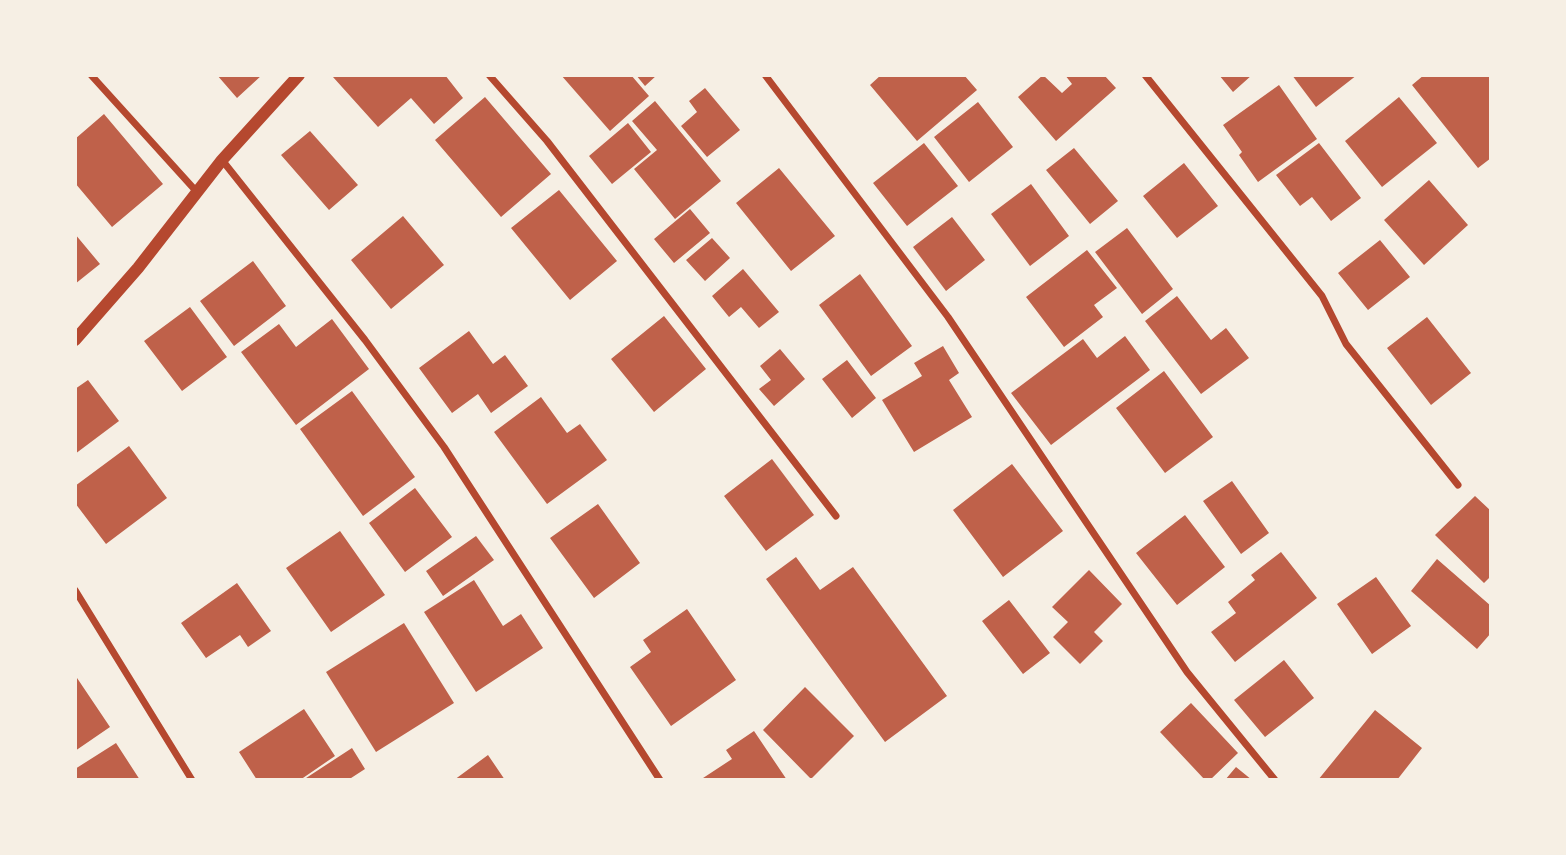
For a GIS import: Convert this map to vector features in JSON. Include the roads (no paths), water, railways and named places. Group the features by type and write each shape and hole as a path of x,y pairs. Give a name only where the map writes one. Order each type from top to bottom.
{"street":[{"path":"91,75 196,191"},
{"path":"75,340 138,268 222,160 299,75"},
{"path":"489,75 547,141 836,516"},
{"path":"765,75 948,317 1187,672 1275,780"},
{"path":"1145,75 1322,296 1346,344 1458,485"},
{"path":"222,160 358,330 444,447 660,780"},
{"path":"75,590 192,780"}]}
